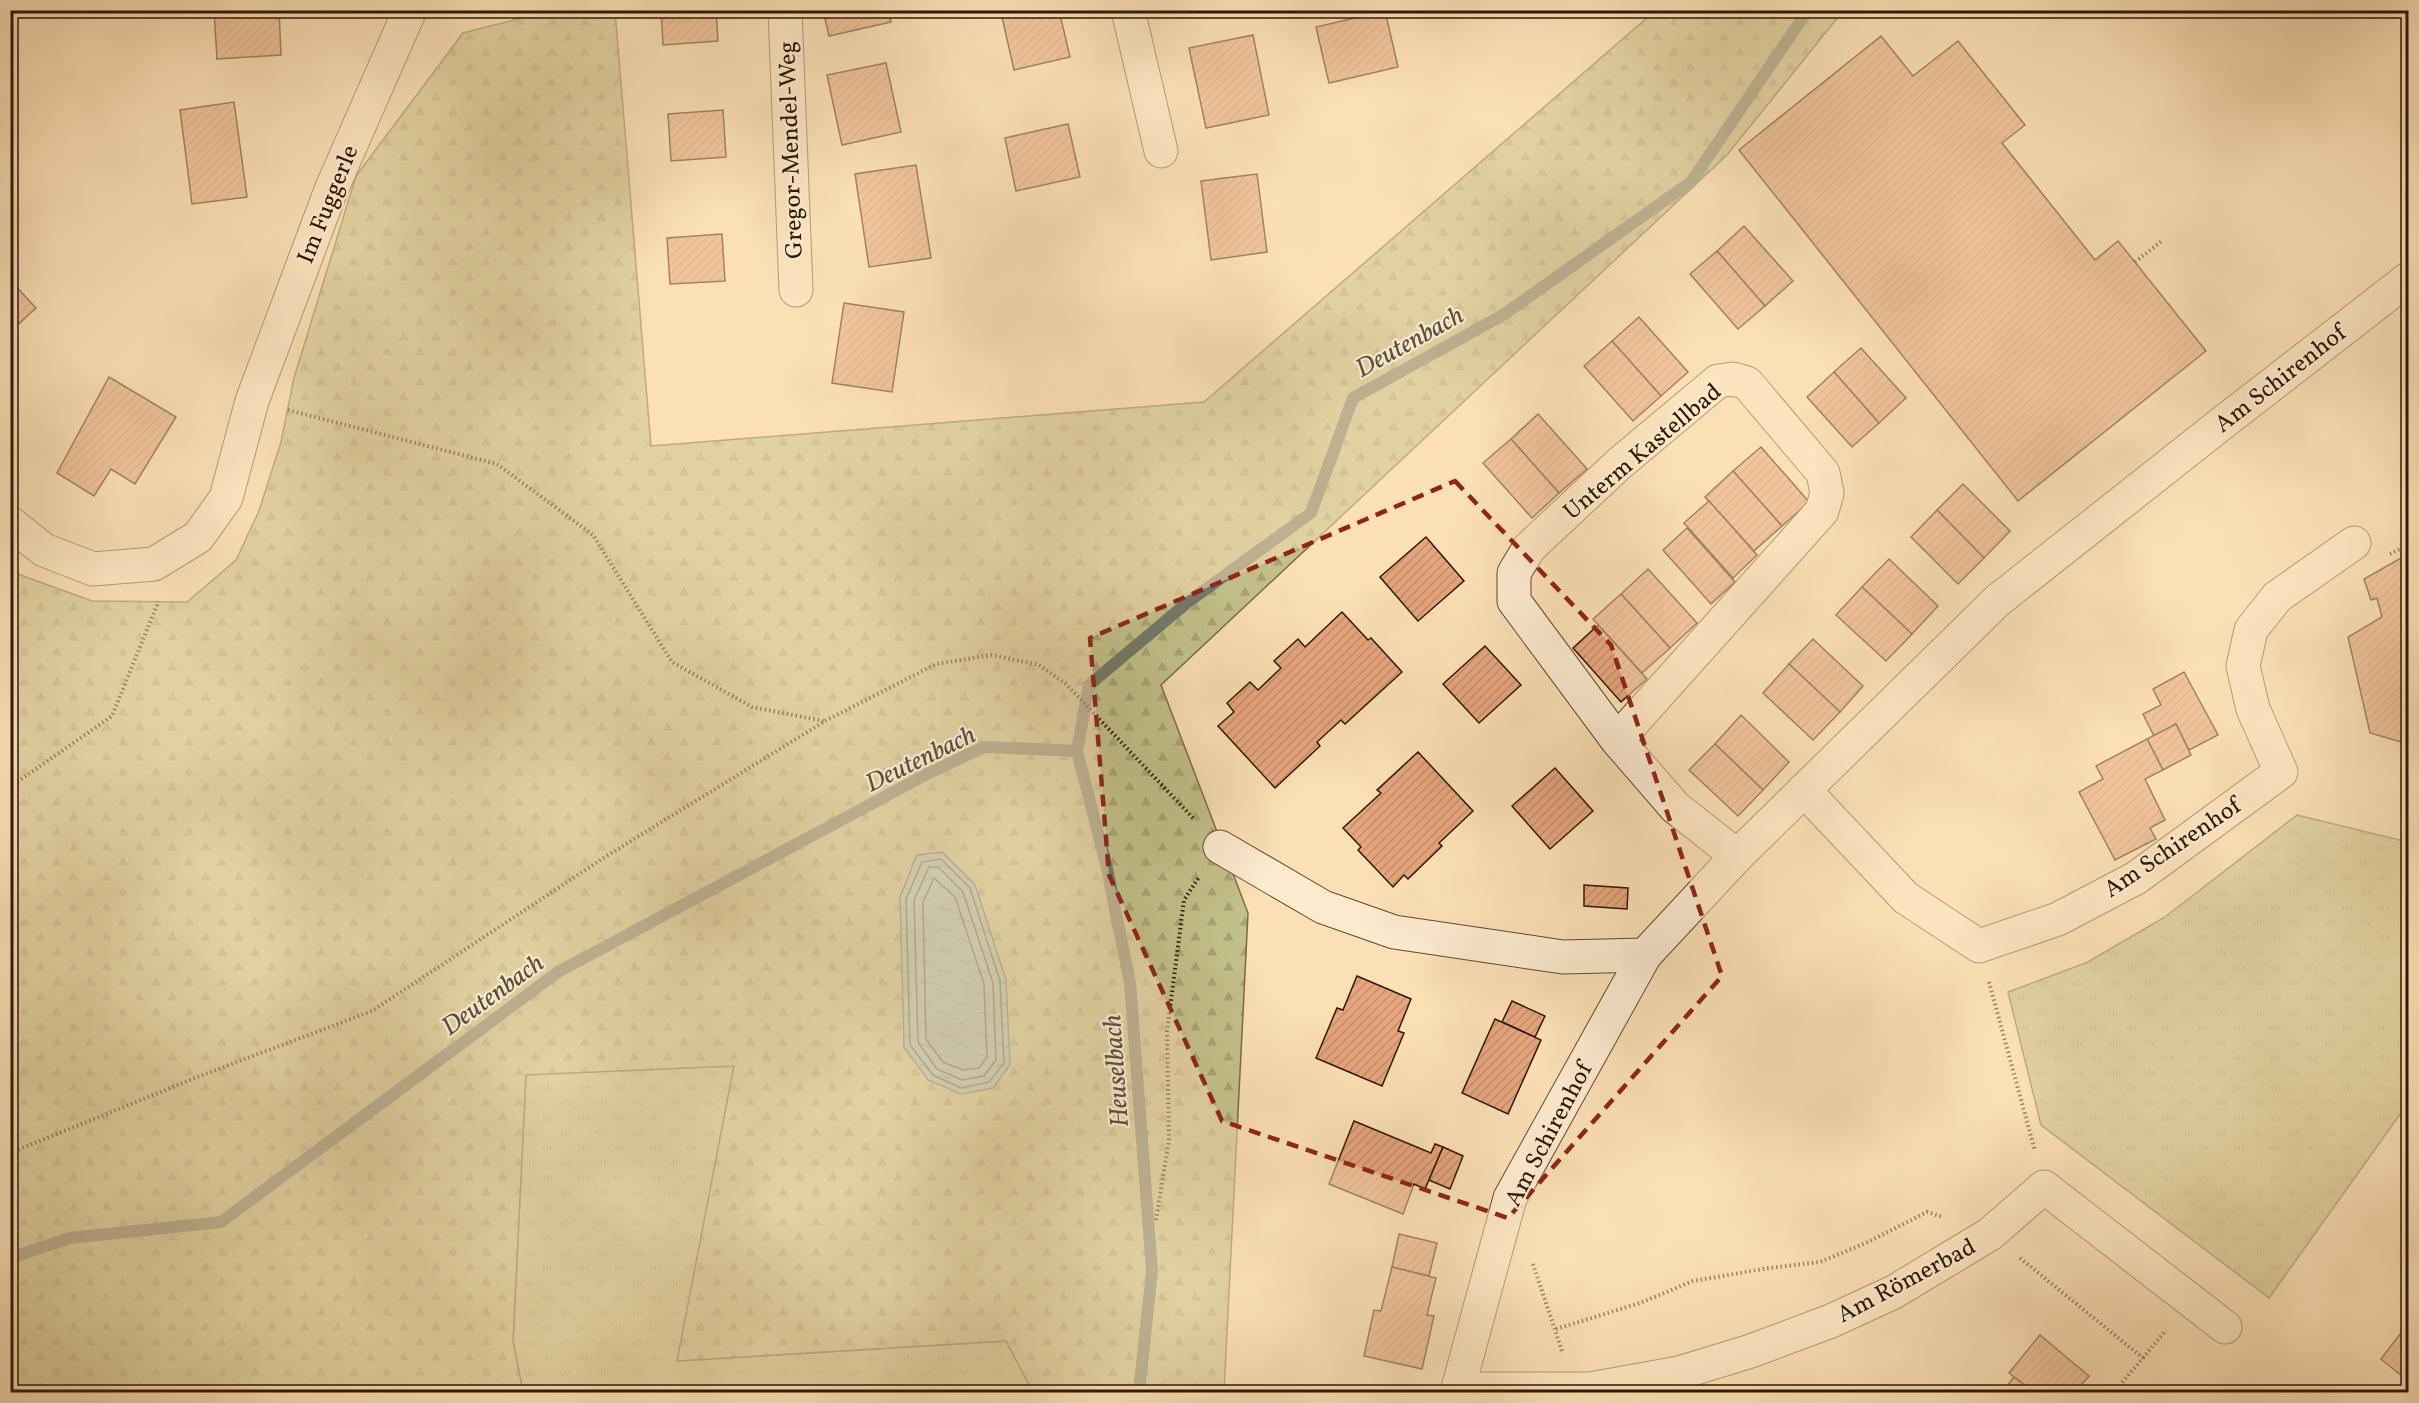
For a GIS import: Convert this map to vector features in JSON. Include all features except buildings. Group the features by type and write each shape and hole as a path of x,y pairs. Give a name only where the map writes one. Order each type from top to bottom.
{"street":[{"name":"Im Fuggerle","path":"154,564 198,537 226,498 252,401 331,190 410,10"},
{"name":"Gregor-Mendel-Weg","path":"785,10 796,290"},
{"path":"1128,10 1161,152"},
{"name":"Am Schirenhof","path":"1458,1391 1510,1198 1645,955 1737,856 1997,601 2230,416 2409,279"},
{"name":"Unterm Kastellbad","path":"1617,740 1822,511 1827,493 1823,473 1747,383 1733,379 1718,381 1620,463 1529,548 1514,573 1514,601 1617,740 1675,807 1737,856"},
{"path":"10,523 44,550 93,569 154,564"},
{"name":"Am Schirenhof","path":"1979,946 2058,919 2136,878 2281,772 2253,709 2243,666 2251,630 2277,597 2354,543"},
{"path":"1804,790 1906,898 1979,946"},
{"path":"1220,847 1323,907 1394,932 1563,957 1645,955"},
{"path":"2044,1187 2225,1327"},
{"name":"Am Römerbad","path":"1458,1391 1590,1389 1679,1373 1751,1351 1831,1321 1894,1293 1990,1234 2044,1187"}],"path":[{"path":"2135,262 2163,240"},
{"path":"252,401 497,464 592,535 672,662 752,707 825,721"},
{"path":"10,787 112,716 157,606 154,564"},
{"path":"10,1153 200,1076 372,1011 605,857 825,721 936,664 992,655 1039,665 1066,684 1220,847 1184,900 1167,1031 1169,1140 1156,1220"},
{"path":"1979,946 2044,1187"},
{"path":"1533,1263 1566,1364 1590,1389"},
{"path":"1556,1329 1640,1303"}],"highlighted area":[{"path":"1455,481 1611,645 1722,976 1508,1218 1222,1121 1109,875 1090,638"}],"green space":[{"path":"549,11 615,11 651,446 1204,402 1655,11 1843,11 1727,155 1161,685 1248,913 1224,1392 1033,1392 1006,1341 677,1361 734,1066 526,1075 513,1341 523,1392 11,1392 10,568 15,573 92,601 187,602 236,560 259,511 281,442 294,378 356,176 463,33"},
{"path":"2297,815 2408,842 2408,1103 2269,1298 2041,1125 2008,992 2088,962 2165,917"},
{"path":"734,1066 678,1361 1006,1341 1033,1392 523,1392 513,1341 526,1074"}],"water":[{"path":"942,852 975,885 1006,980 1010,1065 993,1088 961,1094 928,1080 904,1047 900,897 917,855"}],"waterway":[{"name":"Deutenbach","path":"10,1258 70,1238 221,1222 558,972 929,773 984,747 1077,751 1089,685 1188,602 1311,513 1353,398 1503,315 1691,182 1808,10"},
{"name":"Heuselbach","path":"1077,751 1106,864 1130,983 1152,1271 1139,1392"}]}
